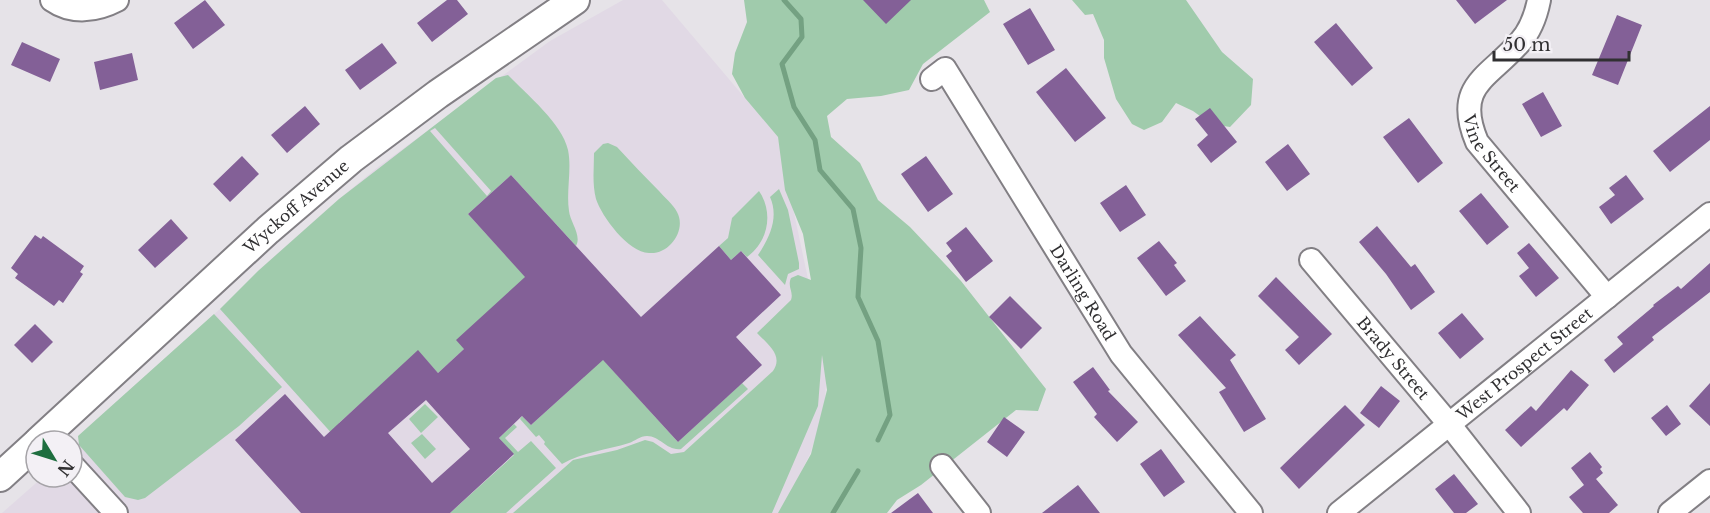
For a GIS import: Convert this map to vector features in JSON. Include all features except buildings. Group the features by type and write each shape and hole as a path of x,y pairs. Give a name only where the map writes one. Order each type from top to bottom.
{"main road":[{"name":"Wyckoff Avenue","path":"54,429 268,230 351,159 438,94 574,0"},
{"name":"Wyckoff Avenue","path":"0,476 24,455"}],"street":[{"path":"52,0 73,9 88,10 117,0"},
{"name":"Vine Street","path":"1539,0 1530,28 1520,42 1478,83 1471,97 1470,126 1477,142 1607,297"},
{"name":"Darling Road","path":"932,79 945,69 1121,354 1251,513"},
{"name":"West Prospect Street","path":"1339,513 1710,214"},
{"name":"Brady Street","path":"1311,260 1449,424 1519,513"},
{"path":"942,466 979,513"},
{"path":"84,478 116,513"},
{"path":"1670,513 1710,481"}],"shaded area":[{"path":"623,0 662,0 778,137 827,369 824,413 810,454 781,513 2,513 29,489 84,489 84,434 87,428 339,199 378,167 550,41"}],"green space":[{"path":"744,0 984,0 990,12 923,64 909,90 881,96 847,99 827,116 831,137 860,163 878,200 910,227 961,281 1046,389 1038,411 1016,410 921,485 897,500 887,513 778,513 811,454 827,390 822,355 818,406 772,513 513,513 573,460 617,450 645,440 653,442 671,454 684,452 773,371 776,365 777,360 773,350 757,333 791,300 791,278 798,275 811,280 803,234 785,190 778,137 745,98 732,74 735,53 747,22"},
{"path":"1072,0 1186,0 1222,52 1253,79 1251,105 1230,127 1211,124 1193,111 1176,103 1162,122 1144,130 1132,124 1116,99 1104,58 1104,40 1093,14 1085,15"},
{"path":"508,75 543,110 564,140 569,158 569,211 578,237 576,246 511,175 468,214 541,294 464,349 438,373 418,351 339,423 343,446 220,309 258,271 339,199 496,78","holes":["435,128 491,191 487,196 430,131"]},
{"path":"608,143 617,147 677,212 680,226 678,233 669,246 663,250 649,253 633,247 610,224 599,206 594,188 594,153 603,144"},
{"path":"779,189 788,210 799,263 799,269 788,274 785,285 758,255 772,227 774,212 770,197"},
{"path":"759,191 766,208 764,235 754,251 747,257 741,251 731,260 719,246 728,238 732,218"},
{"path":"214,314 282,387 239,426 145,498 138,500 125,497 84,451 84,431"},
{"path":"587,342 678,442 742,383 748,389 681,449 672,448 656,438 644,436 562,464 539,435 536,437 520,419 522,416 531,425 584,377"},
{"path":"425,404 438,417 421,433 409,419"},
{"path":"514,424 517,427 505,438 518,452 531,441 556,468 506,513 450,513 514,455 499,438"},
{"path":"422,434 436,449 425,459 411,443"}],"waterway":[{"path":"784,0 801,19 802,37 782,64 794,107 815,140 820,170 853,209 861,248 858,297 878,341 890,415 878,440"},
{"path":"833,513 858,471"}]}
